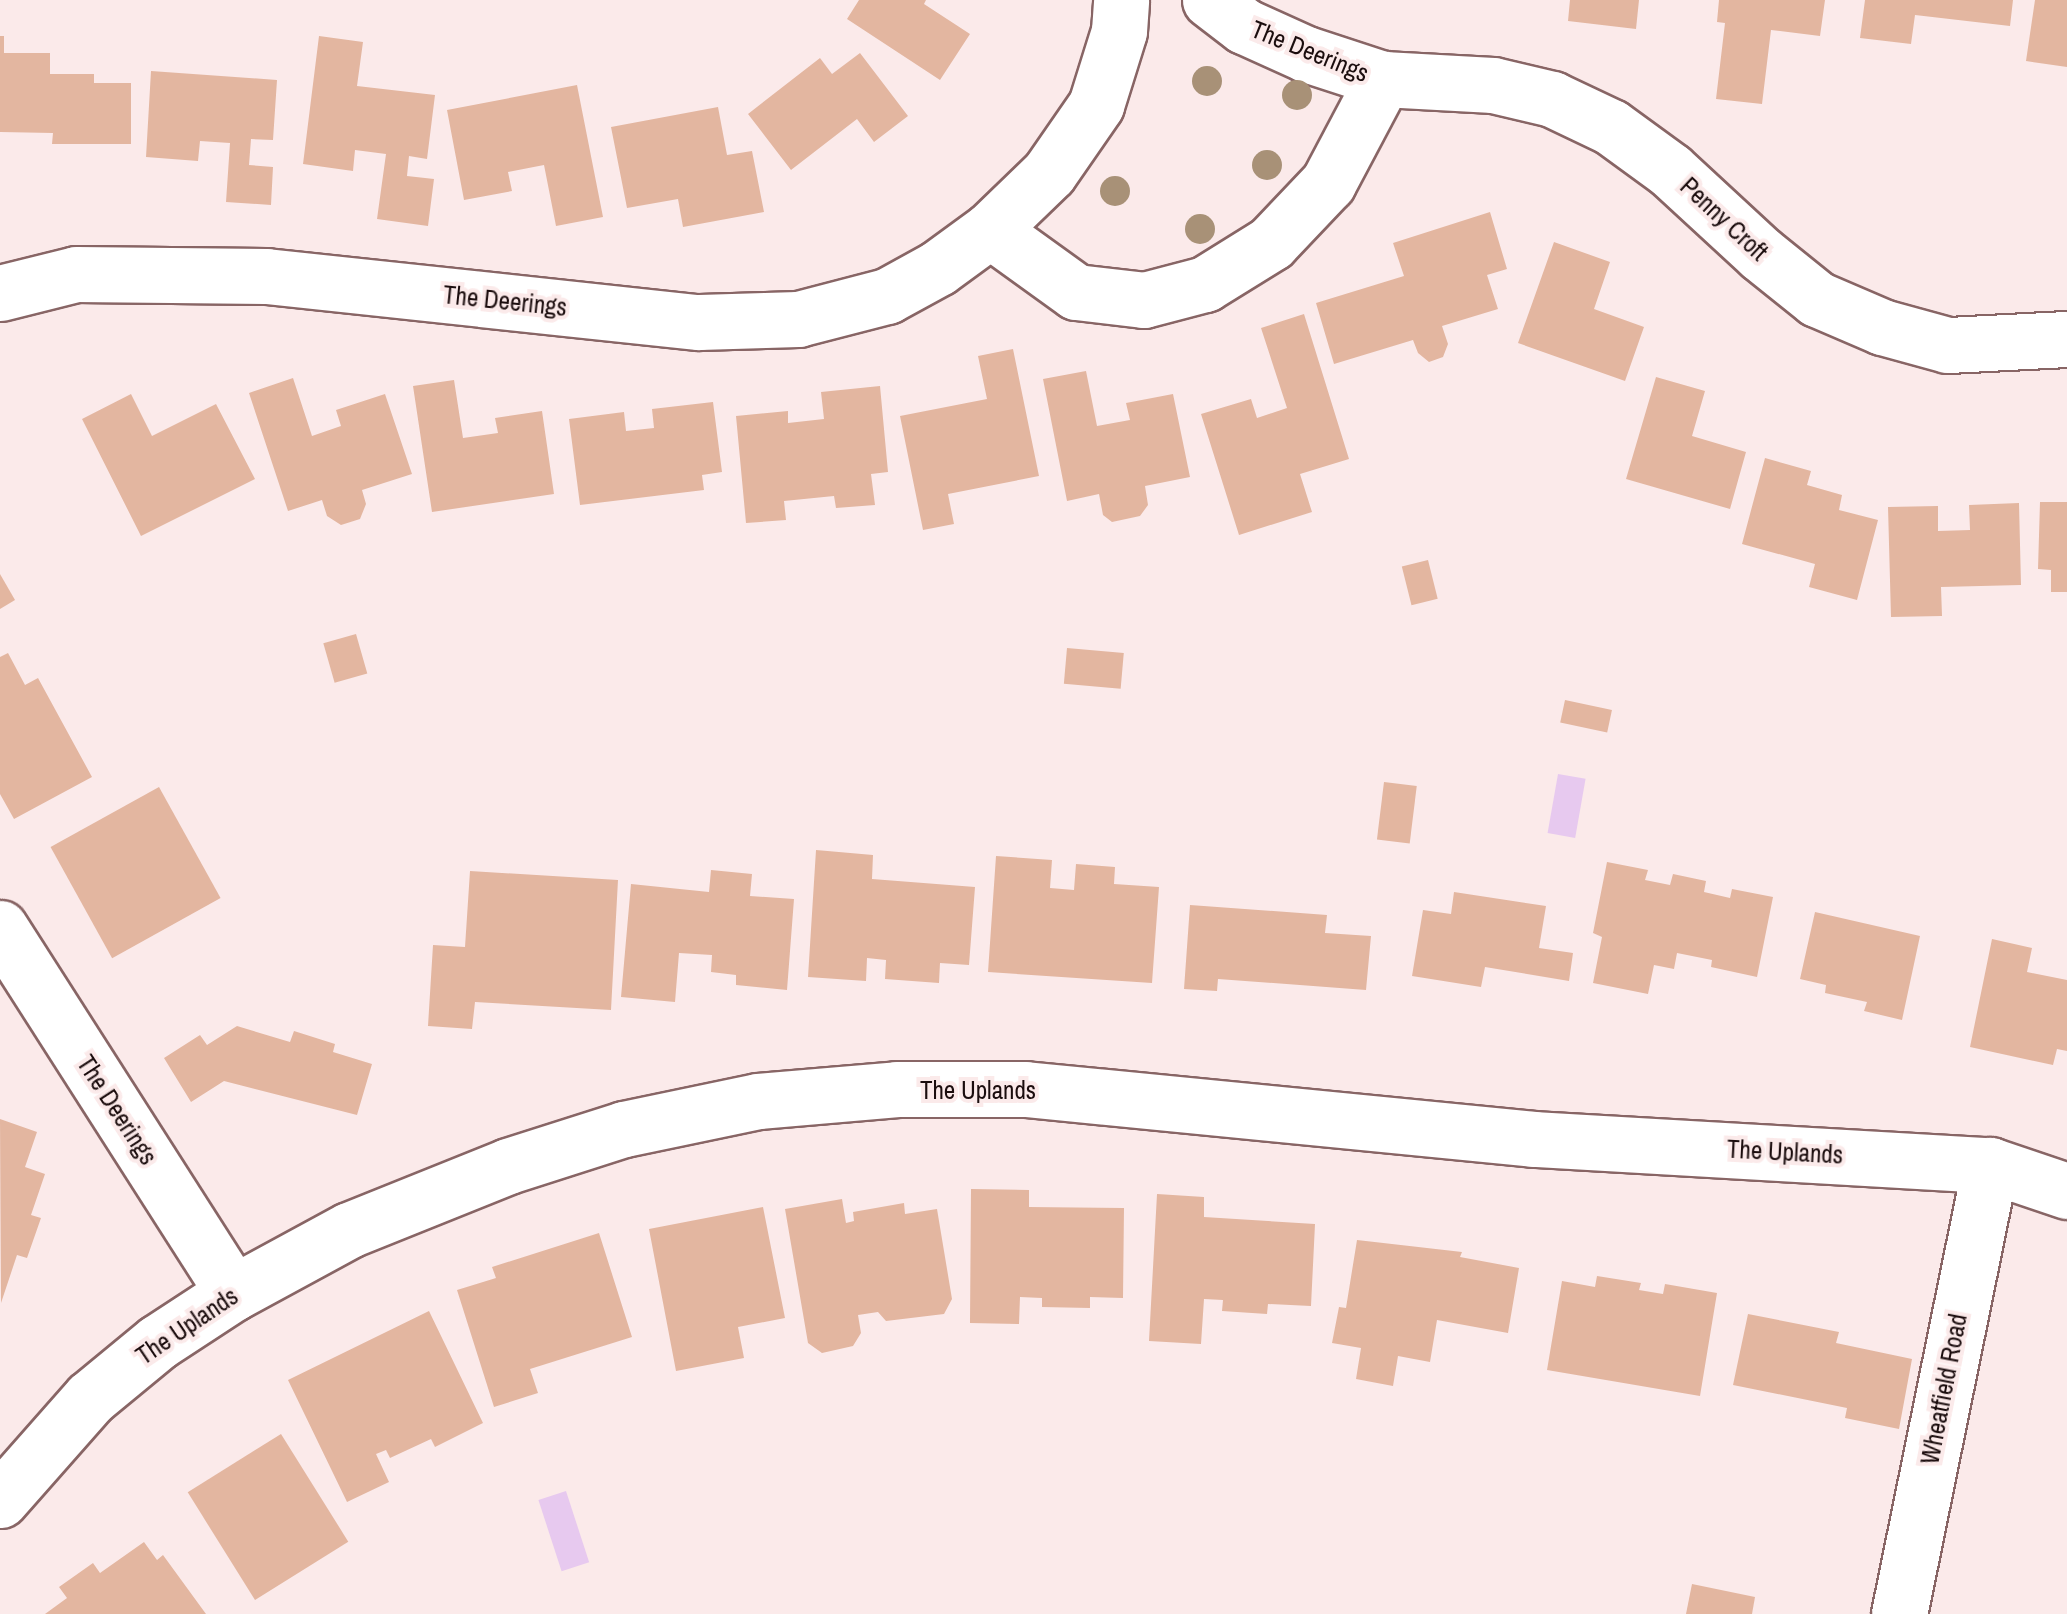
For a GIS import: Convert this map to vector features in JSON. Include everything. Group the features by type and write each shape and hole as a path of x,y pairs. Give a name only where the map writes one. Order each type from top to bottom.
{"street":[{"name":"The Deerings","path":"0,294 76,274 266,276 700,322 798,319 887,296 938,268 990,230 1049,173 1096,105 1120,31 1121,0"},
{"name":"The Deerings","path":"990,230 1076,292 1144,300 1205,284 1271,243 1328,183 1382,79 1306,54 1244,26 1210,0"},
{"name":"Penny Croft","path":"1382,79 1494,85 1552,98 1611,128 1670,170 1761,254 1817,299 1882,327 1948,345 2067,339"},
{"name":"The Deerings","path":"0,928 233,1293"},
{"name":"The Uplands","path":"0,1500 90,1398 158,1342 233,1293 348,1230 508,1166 608,1134 758,1101 896,1089 1025,1088 1534,1140 1990,1165 2067,1191"},
{"name":"Wheatfield Road","path":"1899,1614 1990,1165"}],"shaded area":[{"path":"1558,774 1586,779 1575,838 1548,833"},
{"path":"566,1491 589,1562 562,1571 538,1500"}],"building":[{"path":"859,0 926,0 924,4 970,34 940,80 847,19"},
{"path":"1570,0 1639,0 1636,29 1568,21"},
{"path":"1719,0 1825,0 1820,36 1771,30 1762,104 1716,99 1725,23 1717,22"},
{"path":"1865,0 2013,0 2010,26 1915,15 1911,44 1860,38"},
{"path":"2035,0 2067,0 2067,67 2026,61"},
{"path":"0,36 4,36 4,53 50,53 50,74 94,74 94,83 131,83 131,144 52,144 53,133 0,132"},
{"path":"319,36 363,42 357,86 435,95 427,159 409,156 407,176 434,179 428,226 377,219 386,154 355,150 353,171 303,164"},
{"path":"860,53 908,116 874,142 857,119 791,170 748,114 820,58 832,74"},
{"path":"151,71 277,80 273,140 251,139 249,165 273,167 271,205 226,202 230,143 200,141 198,161 146,157"},
{"path":"577,85 603,217 556,226 544,165 508,172 512,191 464,200 447,110"},
{"path":"718,107 727,155 752,151 764,212 683,227 678,199 627,208 611,127"},
{"path":"1490,212 1507,269 1487,275 1498,309 1442,326 1448,344 1443,357 1429,362 1418,353 1413,340 1334,364 1316,303 1404,276 1393,243"},
{"path":"1554,242 1610,262 1594,309 1644,327 1625,381 1518,343"},
{"path":"1304,314 1349,459 1300,474 1312,512 1239,535 1201,414 1251,399 1257,418 1287,408 1261,328"},
{"path":"1013,349 1039,476 948,494 954,524 923,530 900,416 987,399 978,356"},
{"path":"1086,371 1097,426 1130,420 1126,403 1173,394 1190,477 1145,486 1148,505 1140,516 1112,522 1103,515 1099,494 1067,501 1043,379"},
{"path":"1656,377 1705,391 1692,436 1746,452 1730,509 1626,479"},
{"path":"293,378 312,436 341,426 336,410 385,394 412,474 362,490 366,504 360,519 341,525 327,516 322,500 288,511 249,393"},
{"path":"454,380 463,438 498,433 495,418 542,411 554,494 432,512 413,386"},
{"path":"880,386 888,472 871,474 875,505 836,508 834,496 784,501 786,520 746,523 736,416 788,411 788,423 824,419 821,392"},
{"path":"131,394 152,436 216,404 255,479 141,536 82,419"},
{"path":"713,402 722,472 702,475 704,490 580,505 569,419 624,412 626,431 654,428 652,409"},
{"path":"1765,458 1811,471 1807,485 1842,495 1839,510 1878,520 1857,600 1809,587 1815,564 1742,544"},
{"path":"2040,502 2067,502 2067,592 2051,592 2051,570 2038,569"},
{"path":"2019,503 2021,585 1941,587 1942,616 1891,617 1888,507 1938,506 1938,531 1970,530 1969,505"},
{"path":"1428,560 1438,599 1411,605 1402,567"},
{"path":"0,574 15,600 0,609"},
{"path":"356,634 367,673 335,683 323,643"},
{"path":"1067,648 1124,653 1121,689 1064,684"},
{"path":"8,653 25,685 38,678 92,777 14,819 0,794 0,657"},
{"path":"1565,700 1612,710 1607,732 1560,722"},
{"path":"1384,782 1417,786 1410,844 1377,840"},
{"path":"159,787 221,898 112,958 51,847"},
{"path":"816,850 873,855 872,879 975,887 969,965 940,963 939,983 885,979 886,960 867,958 866,981 808,977"},
{"path":"996,856 1052,860 1050,888 1074,890 1076,864 1115,867 1114,884 1159,887 1152,983 988,972"},
{"path":"1607,862 1648,870 1645,880 1670,885 1673,874 1706,881 1704,892 1730,898 1732,889 1773,897 1757,977 1711,967 1712,960 1677,953 1674,969 1654,965 1648,994 1593,983 1602,937 1593,933"},
{"path":"711,870 752,874 750,896 794,899 787,990 736,985 736,975 711,972 712,955 679,953 675,1002 621,997 631,884 709,892"},
{"path":"470,871 618,880 611,1010 475,1002 472,1029 428,1026 433,945 465,947"},
{"path":"1454,892 1546,906 1539,948 1573,953 1569,981 1485,967 1481,987 1412,976 1423,910 1451,914"},
{"path":"1190,905 1327,915 1325,933 1371,936 1366,990 1218,979 1217,991 1184,989"},
{"path":"1815,912 1920,936 1902,1020 1864,1011 1867,1002 1825,993 1826,985 1800,979"},
{"path":"1992,939 2032,948 2027,972 2067,980 2067,1051 2057,1049 2053,1065 1970,1047"},
{"path":"237,1026 290,1042 294,1031 335,1044 333,1052 372,1064 357,1115 224,1081 191,1102 164,1058 200,1035 207,1045"},
{"path":"0,1119 37,1132 25,1167 45,1174 31,1215 41,1218 27,1258 17,1255 1,1303"},
{"path":"971,1189 1029,1190 1029,1207 1124,1208 1123,1298 1090,1297 1090,1308 1042,1307 1042,1298 1020,1297 1019,1324 970,1323"},
{"path":"1157,1194 1204,1197 1204,1217 1315,1224 1311,1306 1268,1304 1267,1314 1222,1311 1223,1300 1204,1299 1201,1344 1149,1341"},
{"path":"842,1199 846,1223 854,1221 853,1212 904,1203 905,1214 937,1209 952,1299 944,1314 886,1321 878,1312 858,1315 861,1333 853,1346 822,1353 808,1343 785,1209"},
{"path":"763,1207 785,1318 738,1327 744,1358 676,1371 649,1229"},
{"path":"599,1233 632,1337 530,1369 538,1393 494,1407 457,1290 496,1278 492,1267"},
{"path":"1357,1240 1462,1252 1460,1257 1519,1268 1508,1333 1437,1320 1430,1362 1398,1356 1393,1386 1356,1379 1361,1348 1332,1343 1339,1307 1346,1308"},
{"path":"1597,1276 1641,1283 1639,1290 1663,1294 1665,1284 1717,1293 1700,1396 1547,1370 1562,1281 1595,1287"},
{"path":"429,1311 483,1423 435,1447 431,1439 390,1458 386,1450 376,1454 389,1482 347,1502 288,1380"},
{"path":"1748,1314 1839,1332 1836,1343 1912,1359 1899,1429 1845,1418 1847,1408 1733,1385"},
{"path":"281,1434 348,1542 255,1600 188,1492"},
{"path":"144,1542 157,1560 163,1555 206,1614 45,1614 67,1598 59,1587 93,1563 100,1573"},
{"path":"1692,1584 1755,1597 1752,1614 1686,1614"}]}
